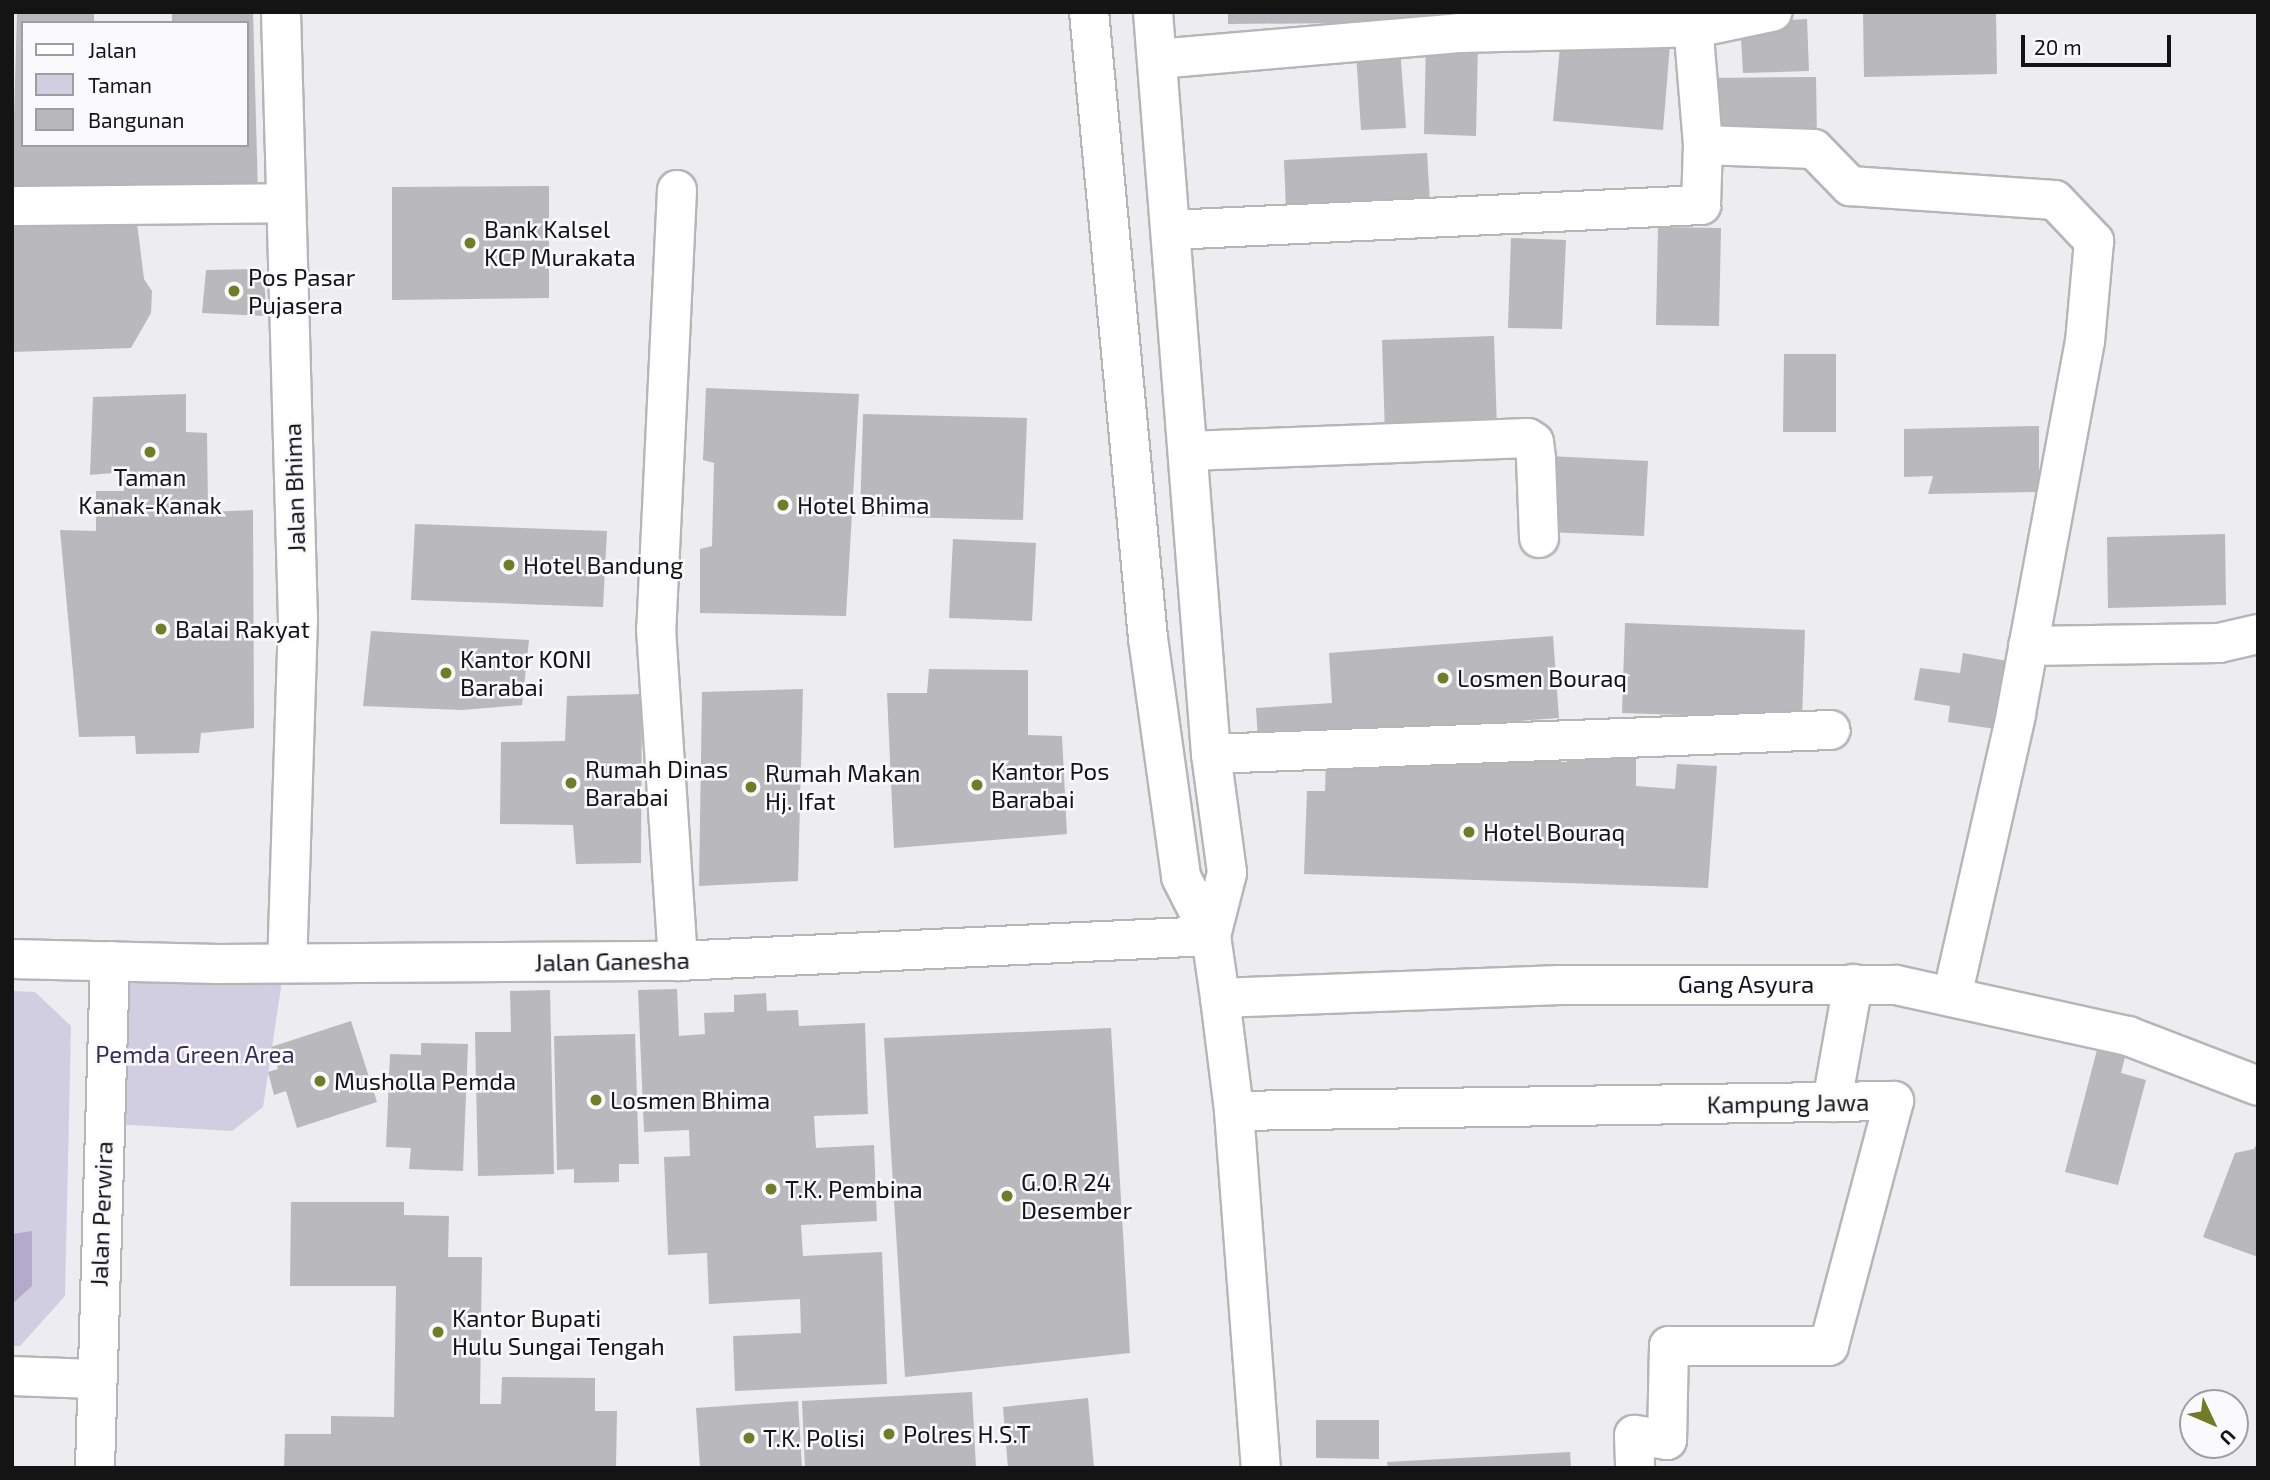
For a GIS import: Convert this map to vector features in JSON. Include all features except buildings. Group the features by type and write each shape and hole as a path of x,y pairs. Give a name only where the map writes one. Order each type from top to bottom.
{"street":[{"name":"Jalan Bhima","path":"281,12 298,619 287,963"},
{"path":"1089,12 1148,638 1181,877 1210,936 1234,1111 1261,1468"},
{"path":"1153,12 1211,754 1227,873 1210,936"},
{"path":"1157,59 1459,33 1692,20 1772,12"},
{"path":"1171,230 1701,205 1703,145 1692,20"},
{"path":"1703,145 1814,149 1850,186 2055,200 2094,241 2085,341 2028,646 1952,996"},
{"path":"677,190 656,629 678,961"},
{"path":"12,205 286,203"},
{"path":"1189,451 1528,438 1534,442 1536,459 1539,538"},
{"path":"2028,646 2218,643 2258,634"},
{"path":"1211,754 1831,730"},
{"name":"Jalan Ganesha","path":"12,959 287,963 678,961 1210,936"},
{"name":"Jalan Perwira","path":"95,1468 95,1379 110,961"},
{"path":"1832,1102 1853,984"},
{"name":"Gang Asyura","path":"1220,998 1560,985 1896,985 2128,1036 2258,1086"},
{"name":"Kampung Jawa","path":"1234,1111 1894,1101 1829,1346 1669,1346 1667,1440 1633,1435 1635,1468"},
{"path":"12,1376 95,1379"}],"green space":[{"name":"Pemda Green Area","path":"118,975 282,981 263,1107 232,1131 114,1124"},
{"path":"12,991 35,992 71,1026 65,1296 20,1346 12,1346"}],"shaded area":[{"path":"32,1231 32,1286 12,1304 12,1234"}],"place":[{"name":"Bank Kalsel KCP Murakata","path":"470,243"},
{"name":"Pos Pasar Pujasera","path":"234,291"},
{"name":"Taman Kanak-Kanak","path":"150,452"},
{"name":"Hotel Bhima","path":"783,505"},
{"name":"Hotel Bandung","path":"509,565"},
{"name":"Balai Rakyat","path":"161,629"},
{"name":"Kantor KONI Barabai","path":"446,673"},
{"name":"Losmen Bouraq","path":"1443,678"},
{"name":"Rumah Dinas Barabai","path":"571,783"},
{"name":"Kantor Pos Barabai","path":"977,785"},
{"name":"Rumah Makan Hj. Ifat","path":"751,787"},
{"name":"Hotel Bouraq","path":"1469,832"},
{"name":"Musholla Pemda","path":"320,1081"},
{"name":"Losmen Bhima","path":"596,1100"},
{"name":"T.K. Pembina","path":"771,1189"},
{"name":"G.O.R 24 Desember","path":"1007,1196"},
{"name":"Kantor Bupati Hulu Sungai Tengah","path":"438,1332"},
{"name":"Polres H.S.T","path":"889,1434"},
{"name":"T.K. Polisi","path":"749,1438"}]}
